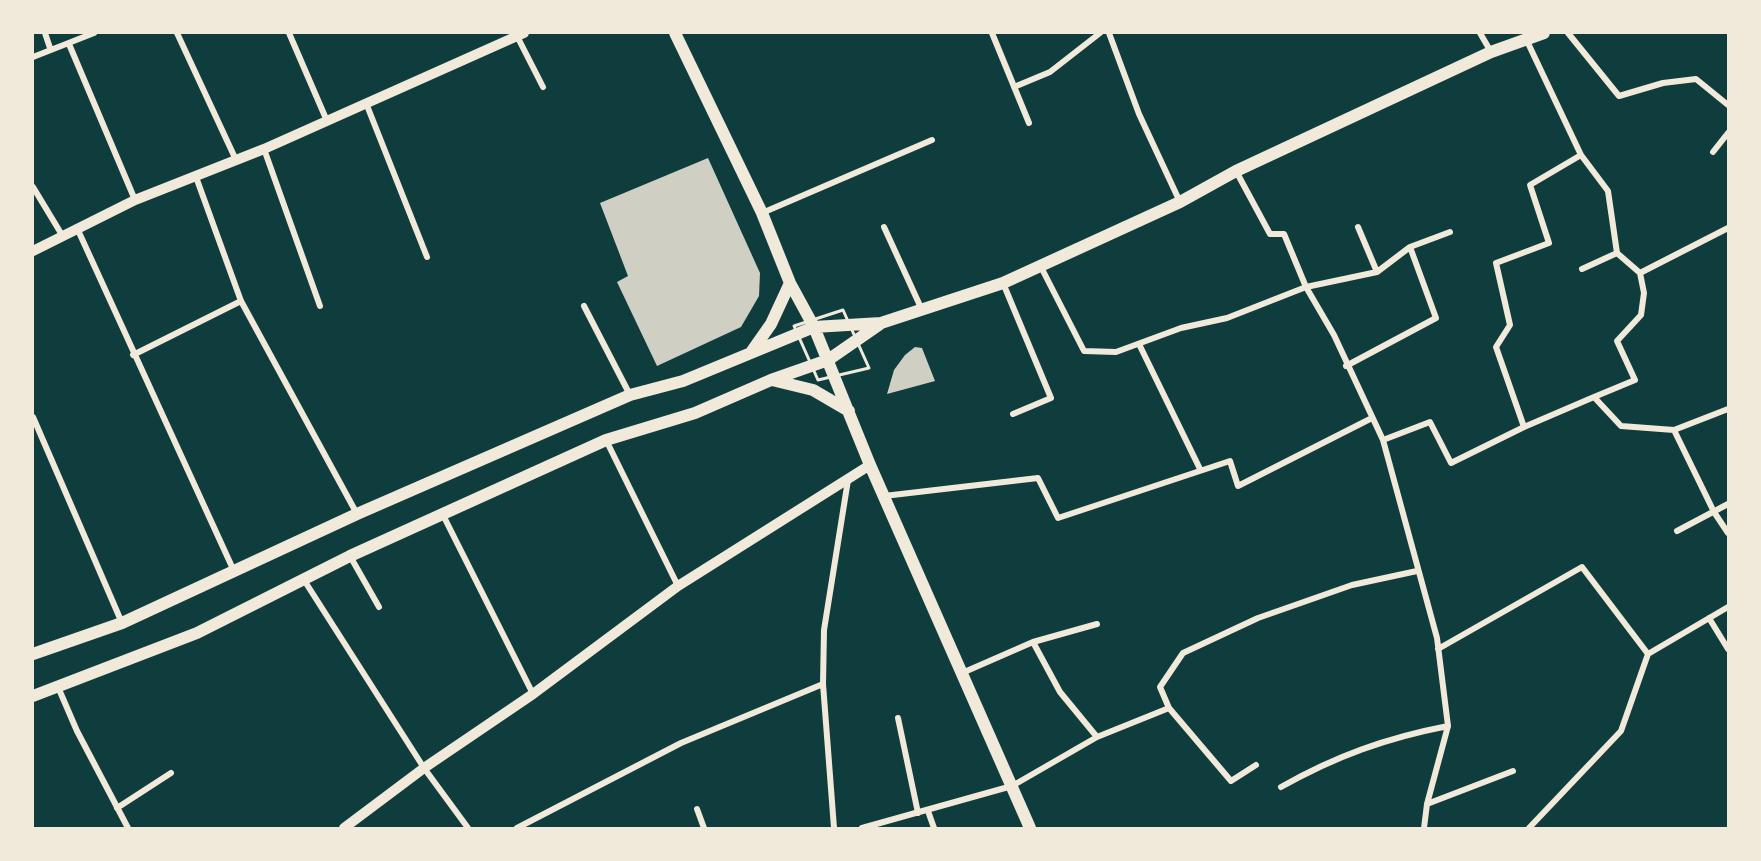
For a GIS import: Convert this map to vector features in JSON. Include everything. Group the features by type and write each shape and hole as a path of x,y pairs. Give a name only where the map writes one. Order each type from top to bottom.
{"main road":[{"path":"675,33 762,213 790,283 814,327 870,465 1030,828"},
{"path":"33,654 122,623 233,569 630,395 683,381 814,327 881,323 1003,283 1180,202 1236,171 1491,52 1544,33"},
{"path":"752,352 771,324 790,283"},
{"path":"33,696 197,633 441,512 606,440 694,413 771,380 828,360 881,323"},
{"path":"771,380 813,390 850,412"}],"street":[{"path":"45,33 50,48"},
{"path":"33,57 50,48 69,44 94,33"},
{"path":"177,33 236,160"},
{"path":"289,33 327,121"},
{"path":"993,33 1029,123"},
{"path":"1014,87 1050,72 1100,33"},
{"path":"1109,33 1139,114 1180,202"},
{"path":"1480,33 1491,52"},
{"path":"1568,33 1619,96 1663,83 1696,79 1728,105"},
{"path":"33,251 76,227 135,200 264,149 520,34 543,87"},
{"path":"1383,440 1430,422 1451,463 1524,427 1635,380 1617,341 1641,315 1644,293 1640,273 1617,253 1608,191 1581,155 1527,41"},
{"path":"69,44 135,200"},
{"path":"366,103 427,256"},
{"path":"1713,152 1728,133"},
{"path":"762,213 932,140"},
{"path":"264,149 320,306"},
{"path":"1524,427 1496,347 1510,325 1496,263 1549,243 1530,185 1581,155"},
{"path":"1236,171 1269,234 1284,234 1306,287 1334,335 1346,366 1383,440 1398,488 1438,649 1448,726 1427,804 1424,828"},
{"path":"196,177 241,301 357,514"},
{"path":"33,187 63,235"},
{"path":"76,227 233,569"},
{"path":"884,227 922,310"},
{"path":"1358,227 1377,272"},
{"path":"1640,273 1728,228"},
{"path":"1041,267 1084,351 1116,352 1181,328 1227,318 1306,287 1377,272 1410,247 1450,232"},
{"path":"1346,366 1436,318 1410,247"},
{"path":"1582,269 1617,253"},
{"path":"1003,283 1051,398 1013,414"},
{"path":"133,355 241,301"},
{"path":"584,306 630,395"},
{"path":"1139,344 1200,469"},
{"path":"1594,397 1621,426 1674,430 1728,409"},
{"path":"33,417 122,623"},
{"path":"884,496 1038,477 1058,518 1230,460 1238,486 1372,418"},
{"path":"1674,430 1714,513 1728,533"},
{"path":"606,440 678,585"},
{"path":"344,828 424,768 533,694 678,585 870,465"},
{"path":"834,828 823,684 824,630 848,479"},
{"path":"1677,531 1728,504"},
{"path":"441,512 533,694"},
{"path":"350,556 379,607"},
{"path":"1438,649 1582,567 1648,654"},
{"path":"1256,765 1231,781 1169,708 1160,687 1183,653 1258,618 1352,585 1417,571"},
{"path":"304,580 424,768 468,828"},
{"path":"1529,828 1622,731 1648,654 1728,607"},
{"path":"1709,618 1728,649"},
{"path":"962,673 1033,642 1096,624"},
{"path":"1033,642 1060,692 1097,737"},
{"path":"517,828 681,743 823,684"},
{"path":"57,686 128,828"},
{"path":"862,828 1012,786 1097,737 1169,708"},
{"path":"898,718 918,813"},
{"path":"1281,787 1355,750 1409,734 1448,726"},
{"path":"1427,804 1513,771"},
{"path":"117,808 171,773"},
{"path":"697,809 704,828"},
{"path":"928,811 934,828"}],"building":[{"path":"708,158 760,273 759,296 741,327 657,366 617,282 628,276 600,203"},
{"path":"915,347 922,348 935,381 887,394 894,370 905,355"}]}
